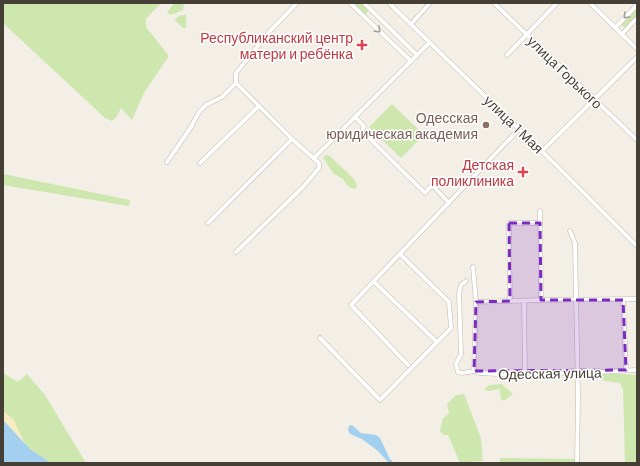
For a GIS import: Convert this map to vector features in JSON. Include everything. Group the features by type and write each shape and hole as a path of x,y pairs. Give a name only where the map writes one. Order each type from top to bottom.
{"street":[{"path":"236,252 303,187 319,168 318,163 314,158 292,139 236,83 236,73 271,30 297,3"},
{"path":"350,3 411,61"},
{"path":"364,3 417,55"},
{"name":"улица 1 Мая","path":"389,3 542,151 637,246"},
{"path":"411,24 430,3"},
{"name":"улица Горького","path":"494,3 637,140"},
{"path":"507,55 557,3"},
{"path":"590,3 637,50"},
{"path":"615,28 637,5"},
{"path":"622,34 637,18"},
{"path":"314,158 430,43"},
{"path":"542,151 637,57"},
{"path":"167,162 191,127 199,112 206,105 222,97 236,83"},
{"path":"200,163 259,106"},
{"path":"355,117 364,126 362,131 425,193 430,187 434,187 449,203"},
{"path":"408,365 350,306 519,129"},
{"path":"208,223 292,139"},
{"path":"540,211 541,300"},
{"path":"510,301 509,223 540,222"},
{"path":"570,232 575,243 577,463"},
{"path":"320,338 380,400 451,328 448,302 400,254"},
{"path":"473,267 476,302 474,372"},
{"path":"374,282 437,342"},
{"name":"Одесская улица","path":"466,282 461,285 459,293 461,354 456,364 458,372 474,372 484,374 577,373 637,370"},
{"path":"476,302 637,299"},
{"path":"623,300 626,370"},
{"path":"524,301 525,373"}],"highlighted area":[{"path":"509,223 540,223 541,300 623,300 626,370 474,371 476,302 510,301"}],"green space":[{"path":"3,3 161,3 146,19 146,27 169,56 144,93 132,120 121,108 117,116 112,121 105,118 3,23"},
{"path":"174,3 181,3 184,5 183,10 171,15 167,13"},
{"path":"357,3 362,3 369,10 365,15 355,5"},
{"path":"637,7 637,15 625,28 621,24"},
{"path":"181,15 186,15 186,28 183,28 175,20"},
{"path":"392,104 424,135 401,158 369,127"},
{"path":"326,155 330,156 353,178 357,185 356,189 351,188 343,179 334,174 323,158"},
{"path":"3,174 130,200 129,206 3,185"},
{"path":"3,373 18,382 27,374 45,395 86,463 51,463 30,449 24,442 13,419 3,411"},
{"path":"597,374 637,375 637,463 625,463 623,389 620,383 605,381 597,377"},
{"path":"502,384 513,394 504,401 501,399 499,389 489,391 484,389 490,385"},
{"path":"464,394 481,438 483,461 460,463 448,435 443,435 440,431 443,418 449,414 447,404 456,395"},
{"path":"500,458 577,459 577,463 500,463"}],"sand":[{"path":"3,411 13,419 24,442 3,420"}],"water":[{"path":"3,420 30,449 51,463 3,463"},
{"path":"352,425 361,433 376,435 380,438 390,459 394,463 389,463 378,451 362,439 350,434 348,430 349,426"}],"place":[{"name":"Республиканский центр матери и ребёнка","path":"362,45"},
{"name":"Одесская юридическая академия","path":"486,125"},
{"name":"Детская поликлиника","path":"523,172"}]}
